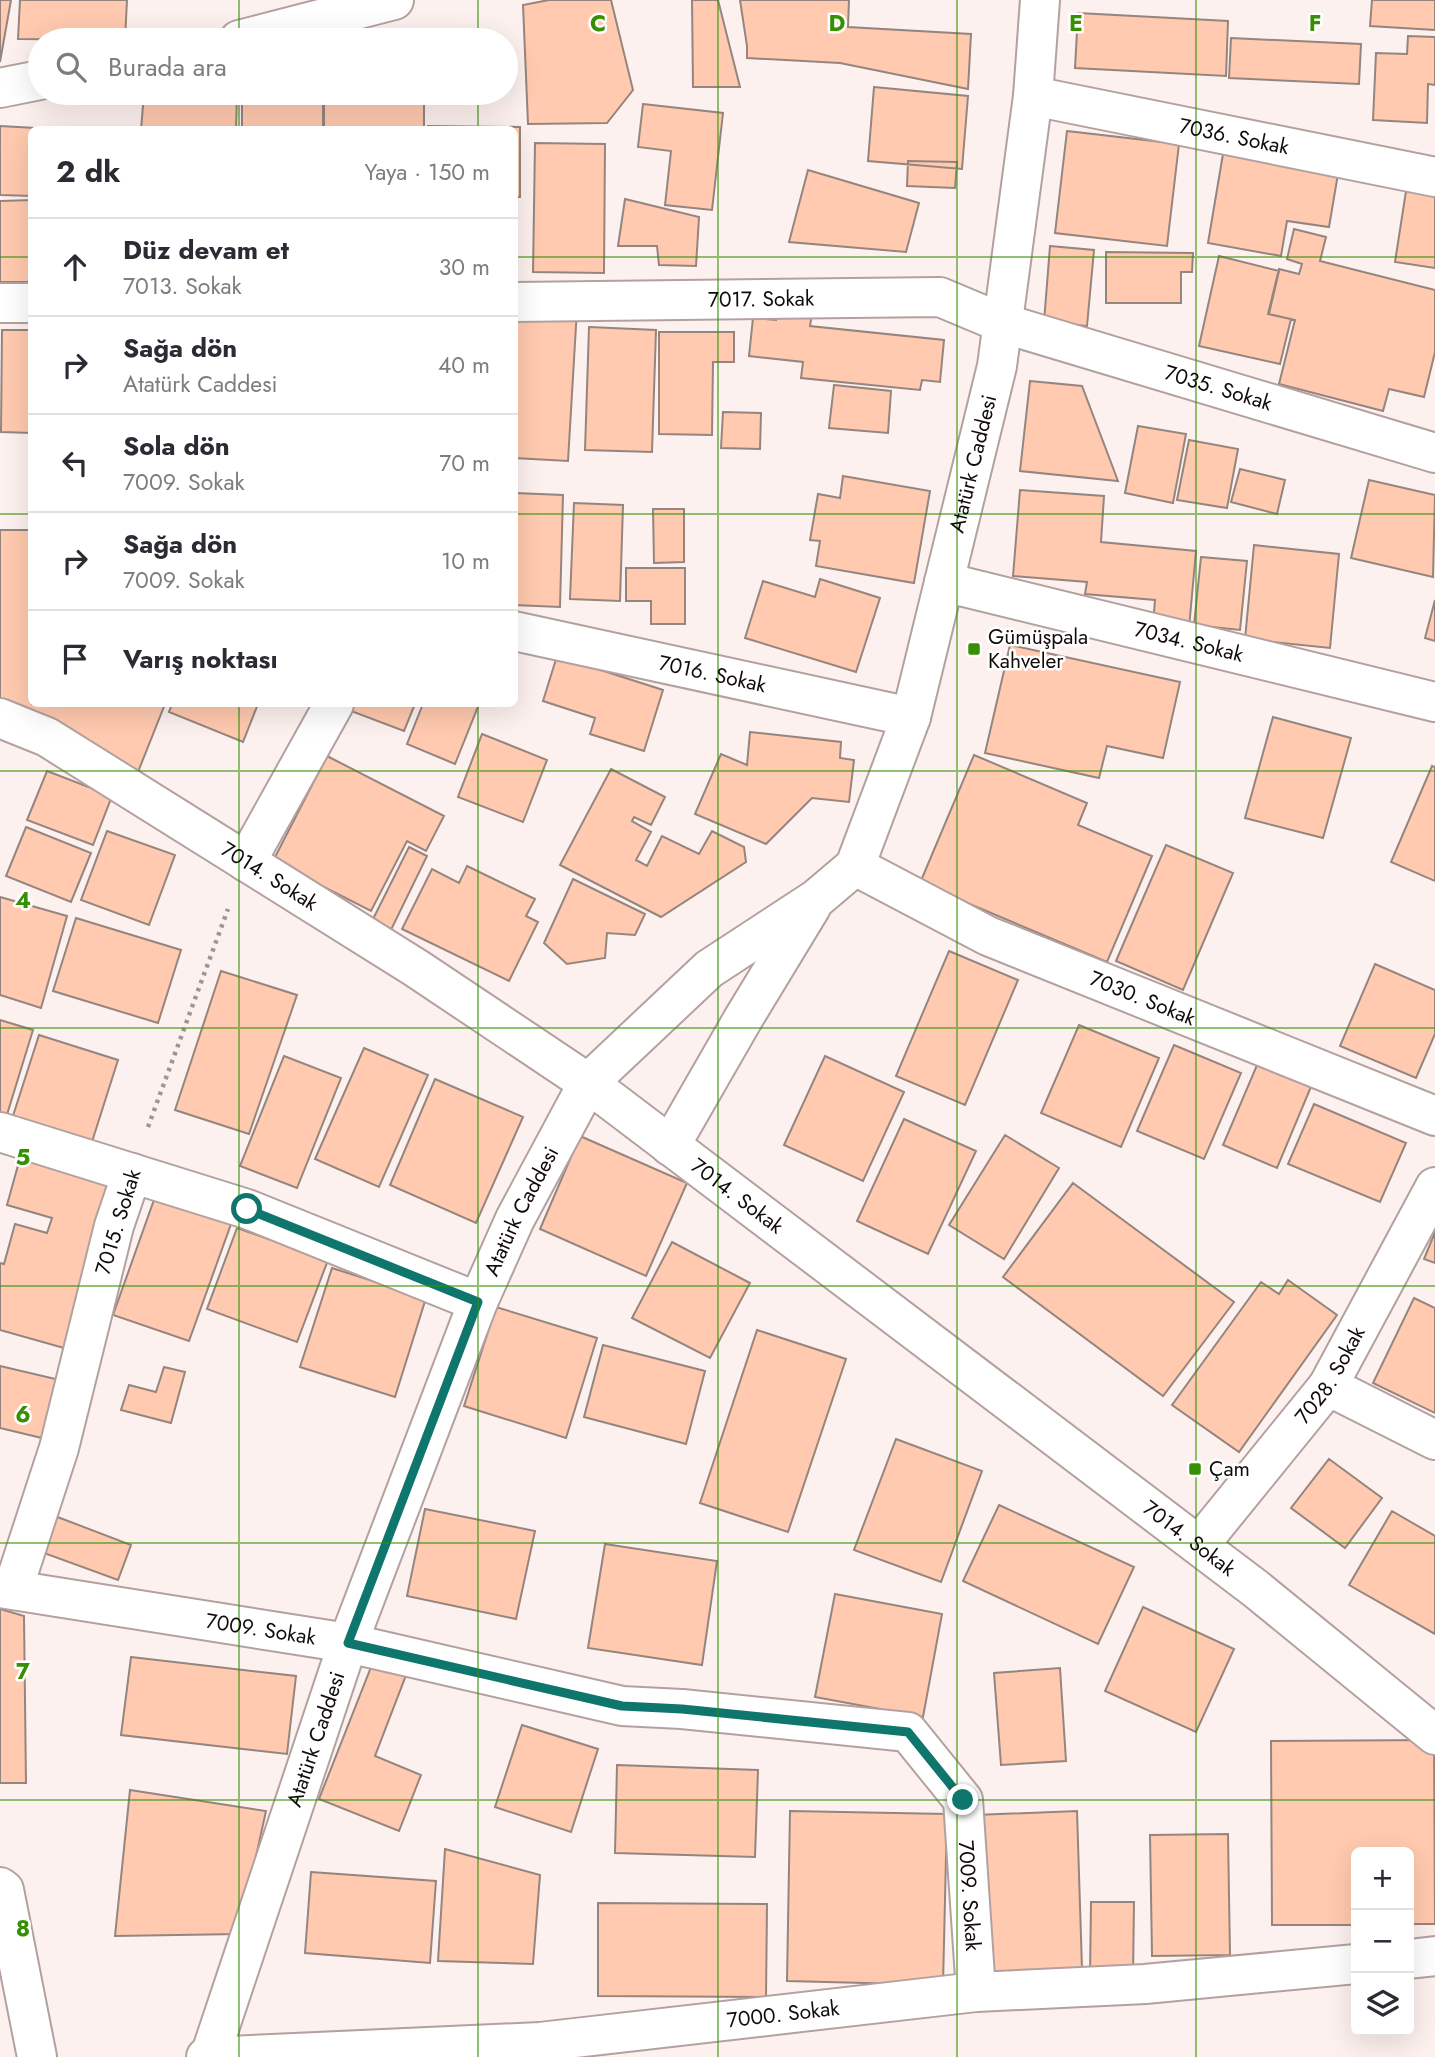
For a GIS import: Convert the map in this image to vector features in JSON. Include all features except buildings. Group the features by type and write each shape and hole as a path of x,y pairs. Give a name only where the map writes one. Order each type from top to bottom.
{"street":[{"path":"286,28 394,0"},
{"name":"Atatürk Caddesi","path":"208,2056 348,1643 478,1302 515,1219 588,1083 709,969 816,900 855,866 911,717 997,366 1033,96 1040,0"},
{"path":"0,88 28,82"},
{"name":"7036. Sokak","path":"1033,96 1435,177"},
{"name":"7017. Sokak","path":"518,302 940,297 1002,323"},
{"path":"0,303 28,303"},
{"name":"7035. Sokak","path":"1002,323 1435,453"},
{"name":"7034. Sokak","path":"944,582 1435,702"},
{"name":"7016. Sokak","path":"518,632 911,717"},
{"path":"246,862 332,707"},
{"name":"7014. Sokak","path":"0,718 47,737 415,968 588,1083 1256,1588 1435,1735"},
{"name":"7030. Sokak","path":"855,866 988,936 1435,1116"},
{"name":"Atatürk Caddesi","path":"670,1146 816,900"},
{"path":"0,1132 247,1209 478,1302"},
{"name":"7015. Sokak","path":"7,1589 59,1448 114,1226 132,1173"},
{"name":"7028. Sokak","path":"1199,1545 1328,1386 1435,1187"},
{"path":"1328,1386 1435,1440"},
{"name":"7009. Sokak","path":"7,1589 348,1643 622,1706 682,1709 908,1732 963,1800 976,1992"},
{"path":"0,1886 4,1890 37,2057"},
{"path":"1414,1958 1435,1956"},
{"name":"7000. Sokak","path":"208,2056 540,2042 976,1992 1145,1984 1351,1964"}],"path":[{"name":"7015. Sokak","path":"132,1173 246,862"}],"place":[{"name":"Gümüşpala Kahveler","path":"974,649"},
{"name":"Çam","path":"1195,1469"}],"route":[{"path":"247,1209 478,1302 348,1643 622,1706 682,1709 908,1732 963,1800"}]}
